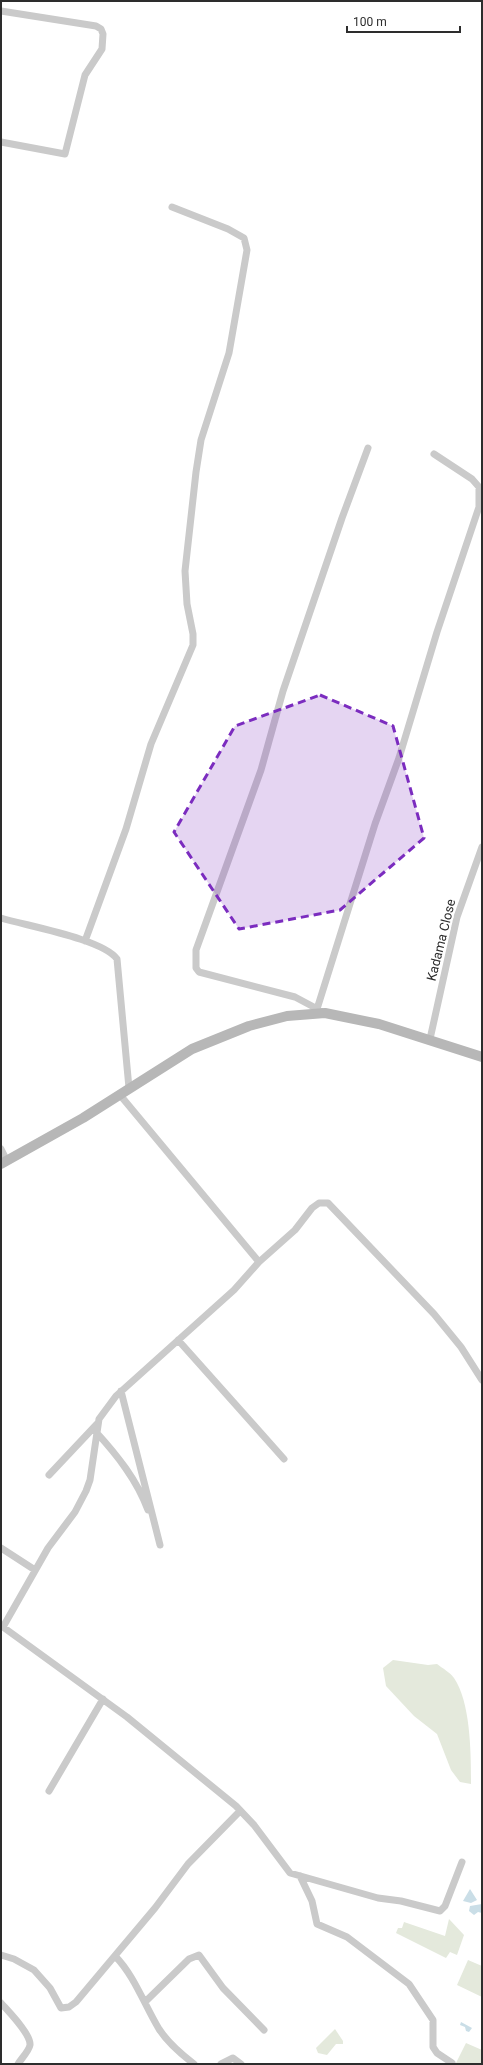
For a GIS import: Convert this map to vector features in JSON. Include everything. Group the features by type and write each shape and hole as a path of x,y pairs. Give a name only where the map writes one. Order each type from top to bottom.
{"street":[{"path":"1,11 96,26 101,29 103,34 102,49 84,75 65,154 1,142"},
{"path":"85,941 126,829 151,744 188,661 193,645 193,634 187,604 185,570 196,472 201,440 229,353 247,250 244,238 228,229 172,207"},
{"path":"368,448 342,518 283,691 262,770 196,950 196,968 200,972 295,998 321,1011 379,1024 430,1039 482,1057"},
{"path":"321,1011 374,824 398,758 437,632 479,507 479,487 472,479 434,454"},
{"name":"Kadama Close","path":"430,1039 457,918 482,847"},
{"path":"1,918 85,941 107,949 117,959 129,1088"},
{"path":"1,1149 4,1162 120,1095 192,1049 249,1026 287,1016 321,1011"},
{"path":"120,1095 259,1262"},
{"path":"49,1475 97,1424 106,1407 121,1391 234,1290 259,1262 295,1230 312,1208 319,1203 328,1203 434,1314 462,1347 482,1380"},
{"path":"178,1340 284,1459"},
{"path":"96,1432 116,1454 137,1486 147,1507 160,1545 121,1391"},
{"path":"97,1424 90,1480 86,1491 36,1570 2,1628 103,1699 240,1810 254,1825 286,1870 300,1876 378,1898 401,1900 440,1911 445,1906 462,1862"},
{"path":"1,1548 36,1570"},
{"path":"49,1791 103,1699"},
{"path":"2,1957 14,1959 34,1970 50,1988 58,2005 66,2009 76,2002 115,1956 155,1908 188,1864 240,1810"},
{"path":"300,1876 312,1902 317,1924 347,1937 409,1984 433,2020 433,2047 437,2053 452,2063"},
{"path":"146,2002 189,1959 199,1955 223,1988 264,2030"},
{"path":"115,1956 125,1966 132,1982 146,2002 160,2030 175,2048 194,2064"},
{"path":"1,2003 24,2031 29,2042 29,2048 18,2064"},
{"path":"221,2064 232,2058 241,2064"}],"highlighted area":[{"path":"320,695 393,726 424,838 340,910 239,929 174,832 235,726"}],"shaded area":[{"path":"393,1660 428,1665 437,1664 453,1676 460,1689 467,1715 471,1759 471,1784 460,1782 451,1770 437,1734 414,1716 386,1686 383,1668"},
{"path":"449,1919 464,1935 457,1955 450,1952 446,1958 396,1933 398,1928 402,1928 404,1922 445,1936"},
{"path":"468,1960 482,1966 482,1997 457,1985"},
{"path":"335,2029 343,2041 343,2044 336,2044 327,2055 318,2053 316,2048"},
{"path":"466,2043 482,2050 482,2064 456,2063"}],"water":[{"path":"470,1889 477,1900 471,1903 463,1901"},
{"path":"482,1904 482,1913 478,1912 474,1915 469,1911 470,1906"},
{"path":"461,2022 472,2028 469,2032 466,2031 465,2027 460,2025"}]}
